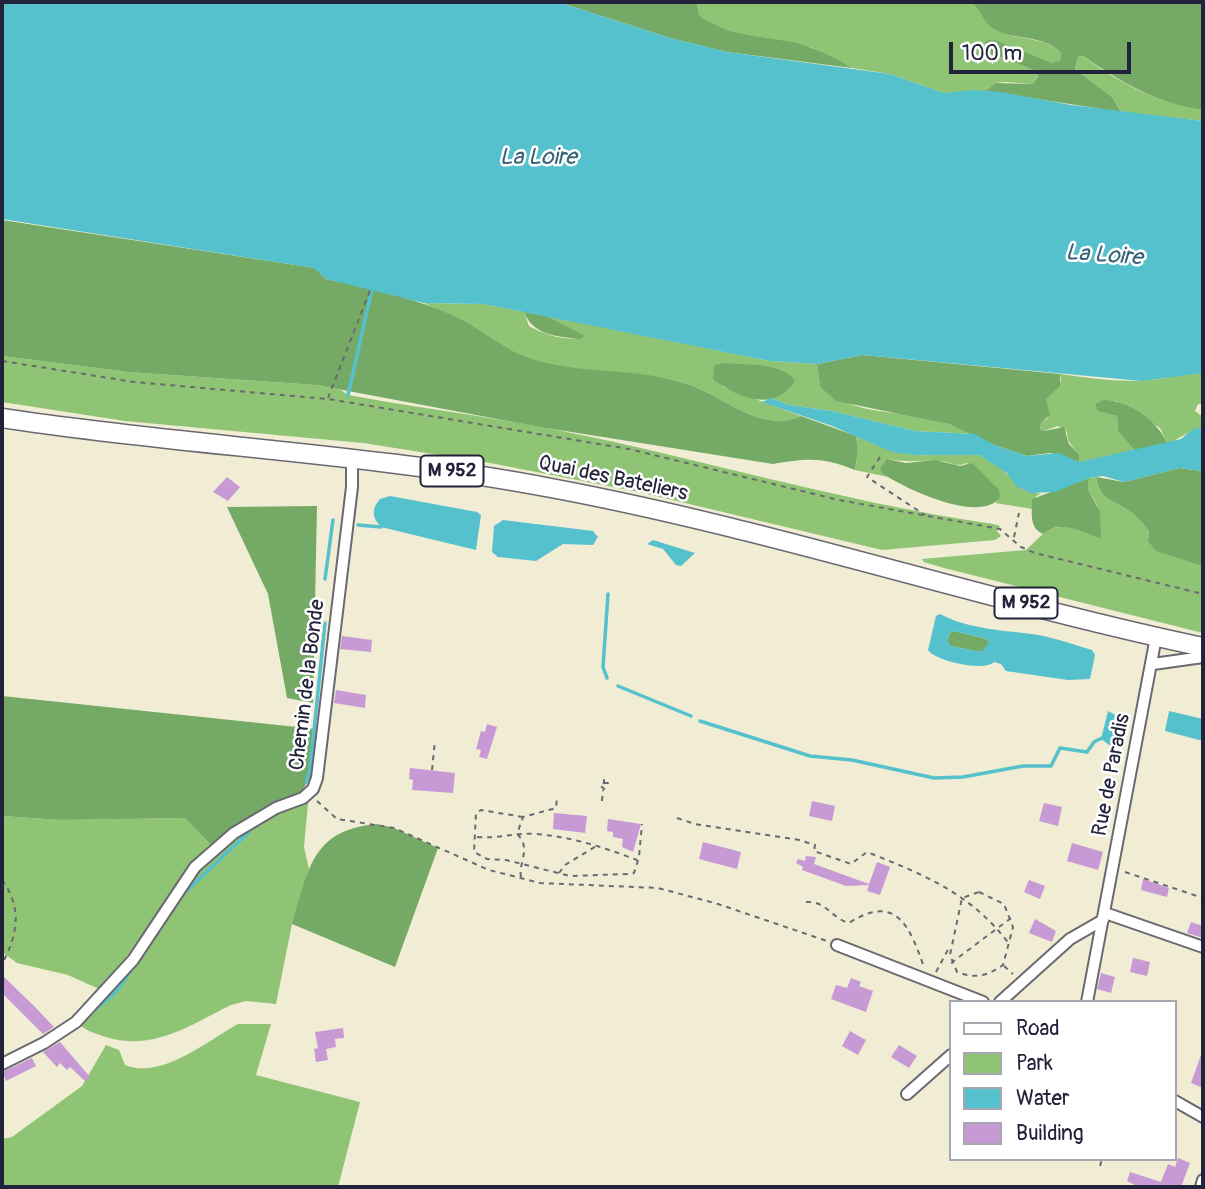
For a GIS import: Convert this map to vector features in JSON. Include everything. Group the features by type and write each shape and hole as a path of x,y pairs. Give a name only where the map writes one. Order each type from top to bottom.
{"main road":[{"name":"Quai des Bateliers","path":"2,418 88,431 352,457 485,476 642,507 1203,647"}],"street":[{"name":"Chemin de la Bonde","path":"2,1064 44,1043 76,1022 133,960 195,867 234,833 309,793 317,778 324,729 352,487 352,457"},
{"name":"Rue de Paradis","path":"1087,1000 1156,637"},
{"path":"1153,664 1203,657"},
{"path":"1002,1000 1070,939 1104,916 1203,947"},
{"path":"837,945 978,1000"},
{"path":"908,1094 950,1056"},
{"path":"1177,1102 1203,1117"},
{"path":"1201,1187 1203,1180"}],"path":[{"path":"328,399 370,288"},
{"path":"2,362 134,382 328,399 629,449 801,492 1000,530 1021,547 1035,553 1203,594"},
{"path":"880,457 867,477 926,515"},
{"path":"1013,538 1019,513"},
{"path":"432,770 435,740"},
{"path":"602,801 603,789 600,785 604,783 604,776"},
{"path":"309,793 325,811 337,818 394,828 457,858 521,878 540,883 658,888 718,904 837,945"},
{"path":"557,797 556,807 523,817 481,810 473,818 475,837 472,847 481,858 506,860 558,873 628,874 634,873 638,860 642,824"},
{"path":"517,834 523,817"},
{"path":"677,818 695,824 799,840 815,845 814,851 850,864 867,852 925,875 964,897 999,930 1010,945"},
{"path":"475,837 502,839 517,834 535,833 599,844 638,860"},
{"path":"517,834 523,839 524,866 519,872 521,878"},
{"path":"558,873 565,865 599,844"},
{"path":"1114,868 1203,898"},
{"path":"2,880 11,895 17,921 3,962"},
{"path":"979,892 998,899 1012,918 1010,945 1003,965 990,974 971,976 957,972 951,963 952,942 964,897 979,892"},
{"path":"806,902 827,906 839,919 849,923 875,911 898,918 911,932 926,971"},
{"path":"951,963 1012,918"},
{"path":"930,973 935,974 952,942"},
{"path":"1003,965 1022,981"},
{"path":"1100,1166 1101,1161"}],"green space":[{"path":"558,2 697,2 699,15 721,27 800,44 852,68 727,52 670,38"},
{"path":"697,2 971,2 998,30 1054,47 1061,53 1060,61 1052,64 1042,59 999,57 1035,70 1038,75 1033,84 995,83 986,91 944,93 890,74 852,68 813,48 750,37 713,25 699,15"},
{"path":"971,2 1203,2 1203,110 1155,97 1111,75 1083,56 1078,57 1075,69 1112,97 1121,112 986,91 995,83 1033,84 1038,76 1034,70 987,52 985,42 992,39 1052,63 1060,61 1061,53 1037,40 1009,35 992,28"},
{"path":"1083,56 1140,91 1171,103 1203,110 1203,121 1121,112 1112,97 1075,69 1078,57"},
{"path":"2,220 315,268 326,279 397,296 448,313 524,356 564,366 667,378 701,390 757,417 786,420 801,416 856,436 858,451 855,470 815,460 773,464 540,427 316,385 128,372 2,356"},
{"path":"424,303 483,304 524,312 529,326 564,338 584,336 547,316 770,361 817,364 820,387 845,402 871,410 928,418 975,434 915,431 832,411 789,405 771,398 780,395 774,368 723,363 723,387 801,416 786,420 757,417 687,384 646,375 562,366 523,356"},
{"path":"524,312 547,316 585,336 580,339 547,333 534,326"},
{"path":"863,355 1060,374 1060,386 1046,399 1050,415 1041,423 1040,429 1044,431 1064,427 1069,444 1079,455 1079,462 1050,453 1027,456 994,445 949,424 836,401 820,387 817,364"},
{"path":"2,356 128,372 316,385 341,390 348,395 542,427 879,504 993,524 1000,526 997,531 1001,536 995,540 882,550 639,492 490,463 363,443 125,421 2,402"},
{"path":"723,363 773,367 790,375 795,381 787,391 777,397 756,399 744,396 713,379 714,365"},
{"path":"1186,373 1203,373 1203,404 1198,404 1195,411 1203,417 1203,429 1194,430 1167,443 1160,428 1116,401 1103,412 1117,416 1118,431 1135,451 1079,462 1067,432 1058,426 1044,431 1040,429 1041,423 1048,418 1046,399 1061,380 1060,374 1139,381"},
{"path":"1104,400 1123,404 1141,413 1156,427 1167,443 1135,451 1118,431 1117,416 1098,411 1095,404"},
{"path":"856,436 901,453 978,455 995,463 1023,487 1041,494 1036,496 1033,509 995,503 997,501 994,485 967,463 959,465 943,461 888,459 880,468 888,477 855,470 858,451"},
{"path":"887,459 906,463 935,460 960,466 972,463 999,490 1000,497 990,505 976,507 960,506 924,495 882,473 880,468"},
{"path":"1179,468 1203,471 1203,566 1156,551 1148,541 1149,531 1132,513 1104,495 1096,477 1124,482"},
{"path":"1096,477 1104,495 1132,513 1149,531 1148,541 1203,566 1203,633 944,568 922,559 1026,550 1048,529 1066,526 1079,530 1097,505 1088,489 1089,478"},
{"path":"1089,478 1088,489 1100,512 1101,539 1064,527 1057,527 1043,534 1035,528 1032,520 1032,499"},
{"path":"317,506 313,703 287,698 268,594 227,507"},
{"path":"954,631 987,639 989,643 986,651 950,646 947,641 950,633"},
{"path":"2,696 316,729 311,776 300,794 242,821 211,845 185,818 60,820 2,816"},
{"path":"309,793 304,847 309,869 292,924 276,1004 246,1001 231,1005 187,1027 142,1041 126,1041 95,1034 76,1022 133,960 195,867 234,833"},
{"path":"2,816 60,820 185,818 211,845 188,868 113,976 99,989 68,975 17,963 2,952"},
{"path":"377,824 394,828 438,848 395,967 292,924 309,870 326,844 338,834"},
{"path":"238,1024 271,1024 256,1075 360,1102 338,1187 2,1187 2,1139 12,1137 82,1086 106,1045 119,1050 125,1065 153,1067 183,1056"}],"water":[{"name":"La Loire","path":"2,2 558,2 670,38 727,52 890,74 944,93 973,90 1001,92 1071,105 1203,121 1203,373 1142,381 863,355 817,364 770,361 483,304 424,303 326,279 314,268 2,219"},
{"path":"771,398 789,405 832,411 915,431 975,434 994,445 1027,456 1059,453 1079,462 1181,439 1199,428 1203,429 1203,471 1179,468 1124,482 1103,476 1089,478 1055,492 1031,493 1016,486 1007,473 979,455 915,455 892,452 832,426 762,402"},
{"path":"390,496 477,512 481,515 476,550 381,527 374,517 374,510 380,499"},
{"path":"503,520 593,531 598,537 593,545 563,544 536,561 498,557 492,552 494,526"},
{"path":"653,540 695,553 681,566 676,565 663,549 647,544"},
{"path":"940,614 975,626 1045,636 1092,650 1095,655 1090,679 1068,680 1006,671 1001,664 994,662 980,666 940,658 928,650 936,616","holes":["954,631 987,639 989,643 981,652 951,646 947,641 950,633"]},
{"path":"1108,711 1123,719 1117,741 1112,747 1101,739"},
{"path":"1169,711 1203,719 1203,741 1165,731"}],"building":[{"path":"227,477 240,487 228,501 213,492"},
{"path":"342,636 372,640 371,652 340,649"},
{"path":"336,690 366,695 365,708 334,703"},
{"path":"487,724 497,727 487,759 479,757 481,750 476,749 481,731 485,732"},
{"path":"410,768 455,773 453,793 412,790"},
{"path":"812,801 835,806 832,821 809,816"},
{"path":"1044,803 1062,807 1058,826 1039,821"},
{"path":"554,813 587,816 585,833 553,829"},
{"path":"608,819 641,824 633,852 622,847 623,839 613,837 613,832 607,831"},
{"path":"703,842 741,852 737,869 699,859"},
{"path":"1072,843 1103,852 1098,870 1067,861"},
{"path":"806,856 816,857 814,864 869,884 877,862 890,867 880,895 867,891 869,885 846,886 802,870 803,867 796,863 798,859 805,861"},
{"path":"1143,879 1169,888 1167,897 1141,890"},
{"path":"1029,880 1045,886 1040,899 1024,892"},
{"path":"1035,919 1056,931 1052,942 1029,933"},
{"path":"1191,922 1203,926 1203,938 1187,933"},
{"path":"1133,958 1150,962 1147,976 1130,972"},
{"path":"1101,973 1115,977 1111,993 1097,989"},
{"path":"2,975 54,1027 43,1034 2,993"},
{"path":"851,978 861,982 859,986 873,991 866,1012 831,999 836,985 847,988"},
{"path":"343,1028 344,1038 335,1039 336,1047 326,1049 328,1060 316,1062 314,1049 318,1048 315,1032"},
{"path":"850,1031 866,1040 858,1055 842,1046"},
{"path":"60,1042 90,1077 85,1081 70,1067 67,1070 60,1063 57,1067 43,1052"},
{"path":"899,1045 917,1056 909,1068 891,1057"},
{"path":"1203,1052 1203,1088 1191,1083"},
{"path":"32,1058 36,1066 6,1081 2,1072"},
{"path":"1178,1158 1190,1163 1181,1187 1134,1187 1135,1185 1127,1181 1130,1172 1161,1182 1168,1164 1175,1167"}],"waterway":[{"path":"348,395 373,285"},
{"path":"325,579 333,520"},
{"path":"358,525 381,527"},
{"path":"607,678 603,667 608,594"},
{"path":"306,782 310,770 325,623"},
{"path":"618,686 691,716"},
{"path":"700,721 810,756 852,760 934,778 963,777 1023,766 1051,766 1060,748 1087,752 1094,742 1104,737"},
{"path":"181,896 249,832"},
{"path":"96,1009 116,992 134,966"}]}
